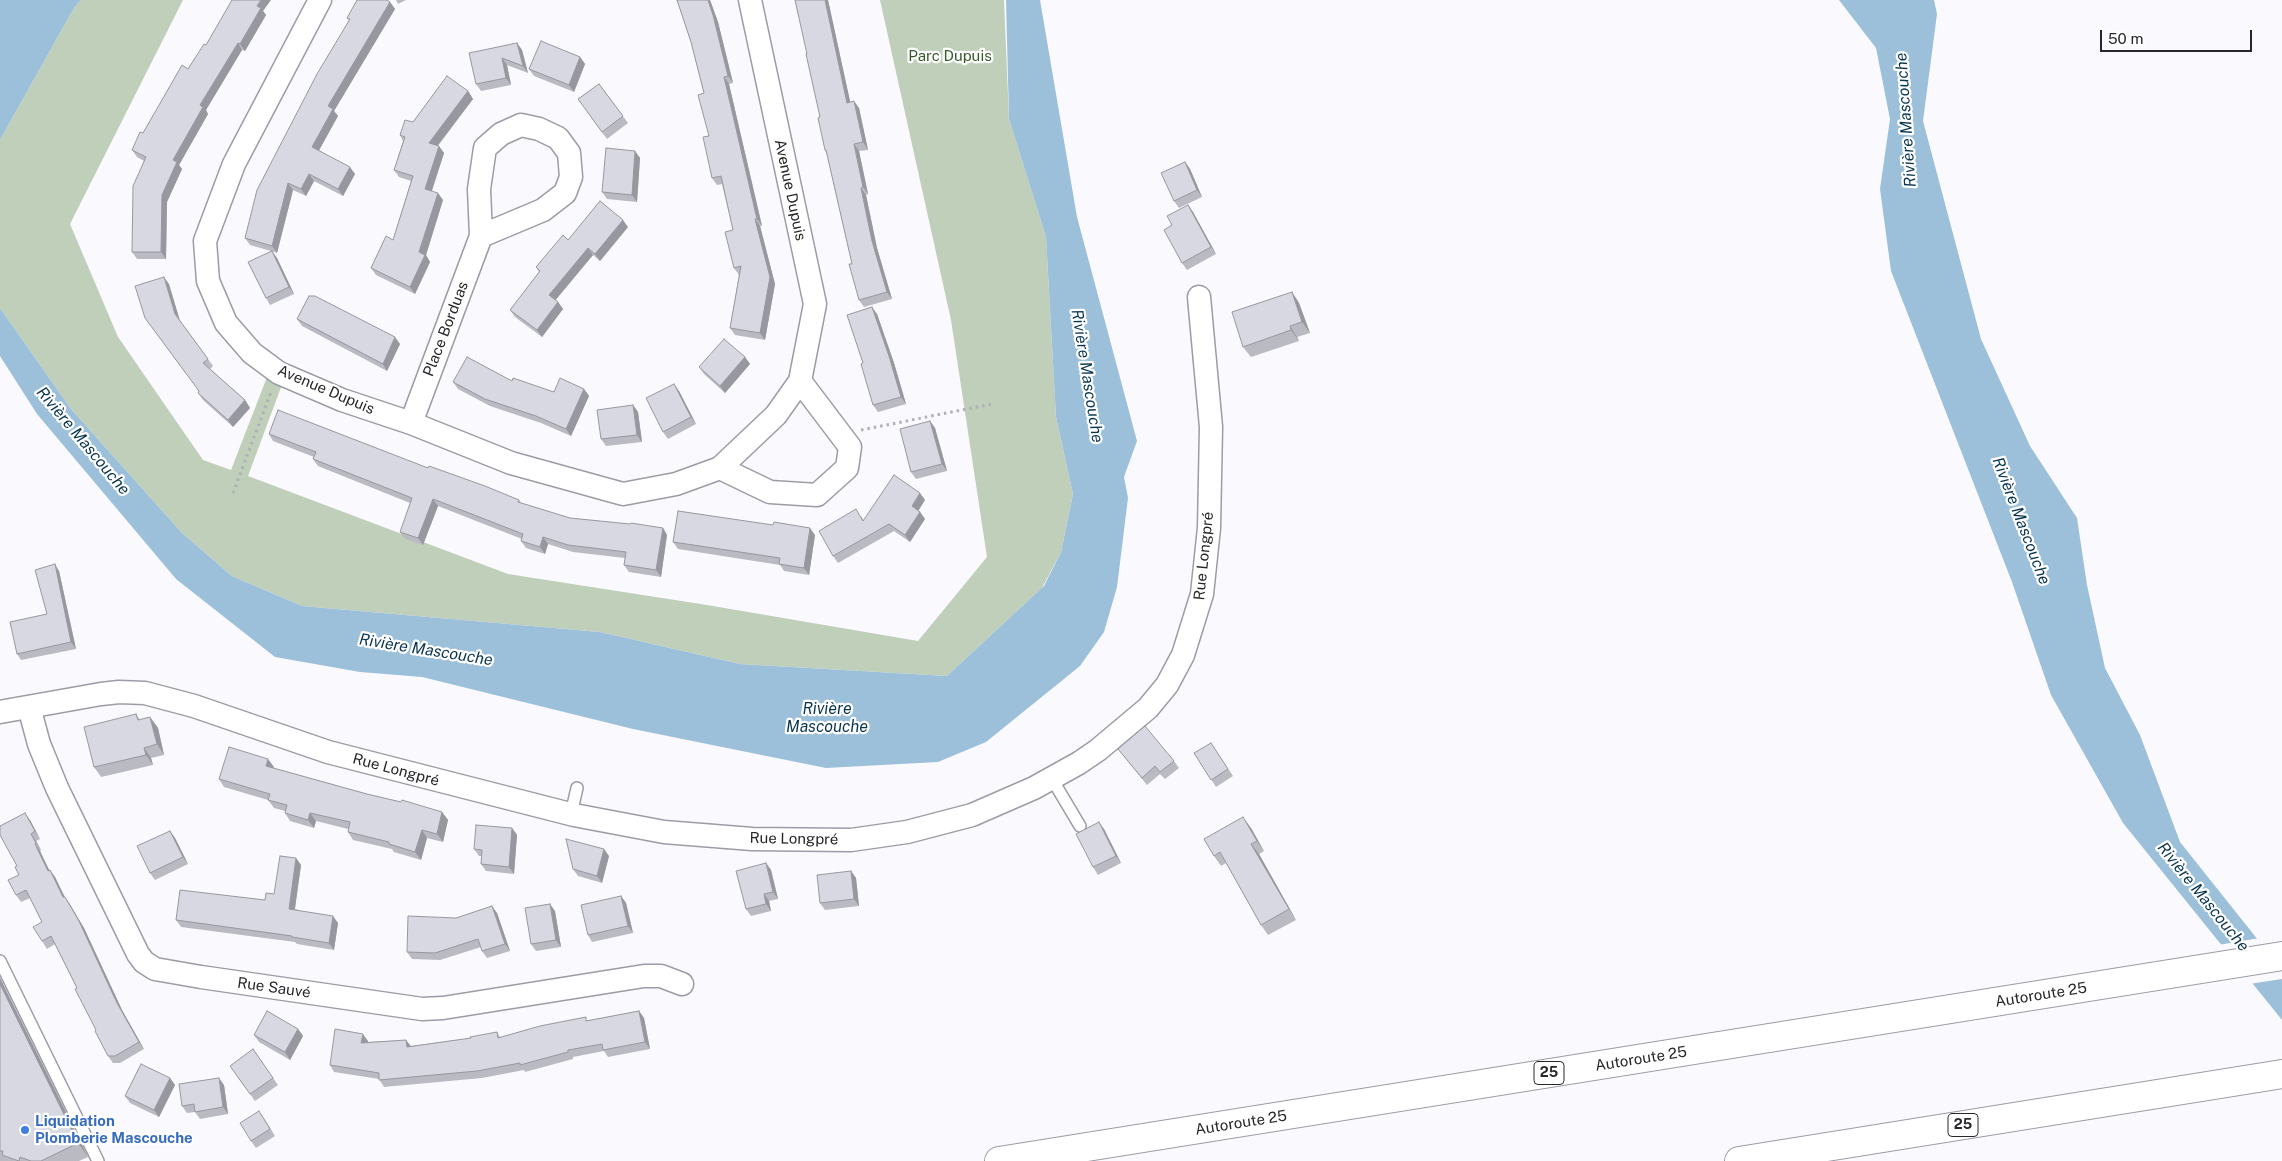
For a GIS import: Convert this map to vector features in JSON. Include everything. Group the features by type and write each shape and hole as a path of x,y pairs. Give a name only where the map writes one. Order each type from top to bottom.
{"highway":[{"name":"Autoroute 25","path":"999,1161 2282,956"},
{"name":"25","path":"1740,1161 2282,1074"}],"street":[{"name":"Avenue Dupuis","path":"320,0 234,164 205,241 208,281 226,324 252,353 279,373 342,400 411,423 511,463 623,494 676,484 720,468 776,415 800,381 815,304 750,0"},
{"name":"Place Borduas","path":"411,423 482,236 479,189 485,148 501,134 521,125 558,138 569,153 571,177 566,193 544,210 482,236"},
{"name":"Rue Longpré","path":"0,712 119,692 145,693 194,706 328,752 571,814 642,828 688,834 802,841 862,839 907,832 951,822 993,807 1052,779 1098,750 1148,708 1167,685 1183,655 1194,625 1202,594 1208,554 1211,455 1208,381 1199,297"},
{"path":"720,468 770,492 817,495 847,468 850,447 800,381"},
{"name":"Rue Sauvé","path":"28,707 39,744 61,795 138,954 144,962 155,969 422,1008 443,1008 644,976 661,976 682,984"}],"lane":[{"path":"1052,779 1080,826"},
{"path":"571,814 577,788"},
{"path":"0,961 98,1161"}],"path":[{"path":"233,493 279,373"},
{"path":"841,434 992,404"}],"green space":[{"name":"Parc Dupuis","path":"81,0 183,0 70,224 118,337 203,460 231,470 269,372 283,382 248,476 508,574 918,641 987,557 951,320 880,0 1004,0 1009,119 1046,237 1056,417 1073,494 1061,552 1042,588 947,676 740,664 600,632 302,606 232,576 182,533 71,409 0,308 0,140 74,8"}],"water":[{"path":"0,0 81,0 74,8 0,140"},
{"name":"Rivière Mascouche","path":"1006,0 1040,0 1077,217 1137,441 1124,477 1128,498 1117,587 1104,632 1080,666 986,742 938,762 826,768 633,729 422,677 360,672 275,657 176,579 37,414 0,356 0,308 71,409 182,533 232,576 302,606 600,632 740,664 947,676 1044,586 1061,552 1073,494 1056,417 1046,237 1009,119"},
{"name":"Rivière Mascouche","path":"1839,0 1934,0 1937,14 1923,121 1981,339 2030,446 2077,518 2087,585 2105,668 2140,735 2180,842 2282,970 2282,1020 2123,823 2051,695 2012,582 1891,271 1880,189 1890,119 1876,48"}],"pier":[{"path":"2260,938 2282,966 2282,979 2249,984 2218,945"}],"building":[{"path":"232,0 261,0 257,6 261,8 200,105 203,107 173,160 177,162 162,195 161,252 132,252 133,186 146,157 132,150 140,132 143,133 182,65 188,69 204,44 206,45"},
{"path":"357,0 387,0 390,2 328,106 333,109 312,147 350,167 338,189 309,174 301,189 288,183 272,246 245,238 257,190 317,74 350,19 347,18"},
{"path":"677,0 708,0 713,15 728,76 724,77 757,219 755,219 770,277 760,333 730,328 741,266 734,268 725,232 733,230 721,176 712,178 703,137 709,136 698,95 704,93 691,42"},
{"path":"795,0 825,0 847,103 854,101 863,142 854,144 863,187 861,188 872,241 887,292 859,300 849,264 852,264 818,118 820,117"},
{"path":"541,41 580,57 569,85 529,69"},
{"path":"517,43 523,66 502,58 506,78 476,84 469,53"},
{"path":"447,76 468,91 429,143 439,146 425,189 438,193 419,252 425,255 410,287 371,268 386,236 393,240 413,176 394,170 405,137 400,135 405,120 413,122"},
{"path":"599,84 623,116 602,132 578,99"},
{"path":"606,148 635,151 632,195 602,192"},
{"path":"1185,162 1197,190 1174,201 1161,173"},
{"path":"600,201 623,220 595,254 588,248 549,295 558,302 537,330 510,310 540,271 536,267 563,235 568,240"},
{"path":"1188,205 1211,247 1182,263 1164,230 1172,225 1167,216"},
{"path":"272,251 289,287 266,298 248,262"},
{"path":"164,277 175,314 208,359 203,363 245,400 228,420 198,393 199,391 145,318 135,286"},
{"path":"1292,292 1302,322 1290,326 1291,330 1243,347 1232,312"},
{"path":"309,296 315,296 395,337 383,364 297,319"},
{"path":"872,307 901,397 873,405 861,364 863,363 847,315"},
{"path":"724,339 745,357 720,386 699,367"},
{"path":"467,357 512,381 513,378 554,392 560,378 584,389 566,429 536,416 485,399 453,382"},
{"path":"674,384 691,417 663,432 646,398"},
{"path":"633,405 637,435 601,439 597,410"},
{"path":"278,410 428,468 429,466 485,486 519,500 518,502 570,518 631,523 663,528 656,570 624,565 626,552 568,545 543,537 540,547 521,541 523,534 433,499 418,538 400,532 412,498 313,459 316,452 269,434"},
{"path":"930,421 942,464 911,472 900,429"},
{"path":"894,475 920,493 912,506 920,512 905,535 889,524 833,556 819,531 856,509 863,521"},
{"path":"678,511 773,525 774,522 810,528 804,568 779,564 780,558 673,542"},
{"path":"55,564 71,642 17,654 10,622 47,614 35,570"},
{"path":"136,714 138,720 150,717 157,744 144,748 146,755 94,767 84,727"},
{"path":"1145,726 1174,761 1160,772 1155,766 1142,778 1118,749"},
{"path":"1211,743 1228,769 1211,780 1194,753"},
{"path":"229,747 268,759 266,766 367,794 401,802 402,800 442,812 437,834 422,830 415,852 389,844 389,842 348,832 350,822 310,813 308,820 285,813 287,805 268,800 270,794 219,779"},
{"path":"25,813 35,831 31,834 48,871 50,870 63,897 65,897 79,921 117,1003 139,1042 115,1056 108,1056 51,936 42,941 33,927 42,922 26,890 16,895 8,880 19,875 15,867 17,866 0,835 0,826"},
{"path":"1243,817 1257,841 1251,844 1289,909 1261,925 1220,852 1214,856 1204,839"},
{"path":"1099,822 1116,856 1093,867 1076,834"},
{"path":"476,825 512,828 509,867 481,864 482,850 474,849"},
{"path":"170,831 183,857 150,873 137,846"},
{"path":"566,839 604,849 597,876 573,869"},
{"path":"280,856 296,858 289,909 333,916 329,943 176,920 180,890 265,900 266,893 274,894"},
{"path":"766,863 773,892 764,894 766,904 746,909 736,871"},
{"path":"851,871 854,899 820,903 817,875"},
{"path":"621,896 628,926 588,935 581,905"},
{"path":"550,904 556,940 531,944 525,908"},
{"path":"492,906 505,944 482,951 478,939 435,953 407,952 408,916 456,918"},
{"path":"0,984 78,1143 41,1161 31,1161 20,1157 19,1161 2,1155 3,1151 0,1151"},
{"path":"267,1011 298,1029 285,1052 254,1035"},
{"path":"639,1011 645,1042 603,1050 602,1044 568,1050 568,1052 520,1065 520,1063 477,1071 379,1080 379,1073 330,1065 335,1029 363,1034 361,1043 406,1040 407,1047 471,1038 497,1032 498,1038 540,1026 586,1017 586,1021"},
{"path":"253,1049 273,1078 250,1094 230,1066"},
{"path":"141,1064 170,1078 154,1110 125,1096"},
{"path":"219,1078 223,1107 195,1112 194,1104 182,1106 179,1084"},
{"path":"259,1111 270,1129 251,1141 240,1123"}],"place":[{"name":"Liquidation Plomberie Mascouche","path":"25,1130"}]}
